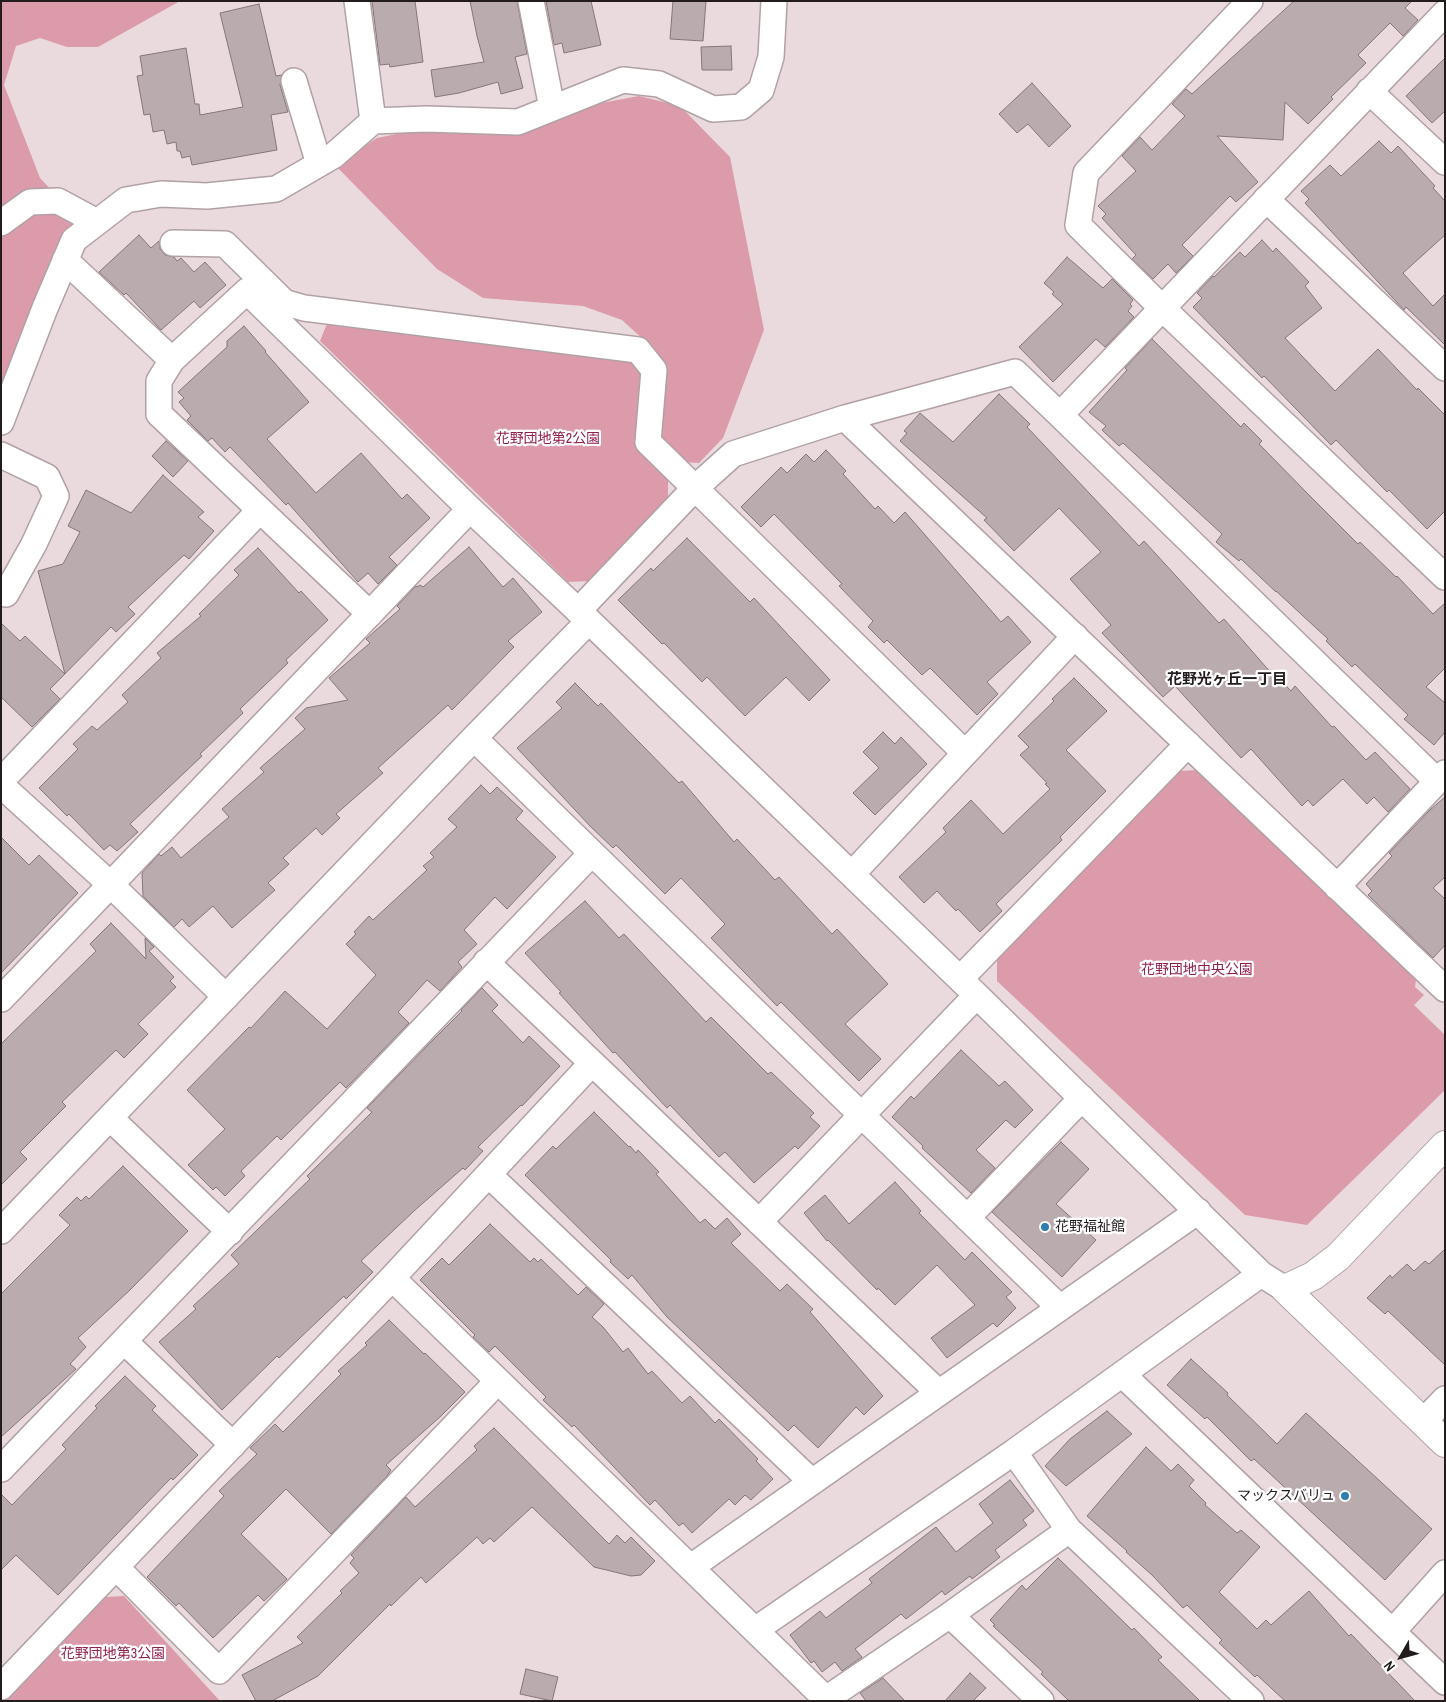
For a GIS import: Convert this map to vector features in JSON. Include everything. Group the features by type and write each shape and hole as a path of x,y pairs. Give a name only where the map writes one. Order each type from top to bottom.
{"street":[{"path":"357,1 373,121"},
{"path":"532,1 552,108"},
{"path":"1,422 45,308 74,240 126,200 161,194 207,196 276,190 333,156 373,121 426,119 518,122 622,80 659,84 713,109 741,107 761,90 771,57 774,1"},
{"path":"1250,1 1086,173 1078,224 1161,308 1445,577"},
{"path":"1060,415 1445,12"},
{"path":"294,81 319,164"},
{"path":"1370,91 1445,162"},
{"path":"1266,199 1445,368"},
{"path":"1,223 30,202 58,200 97,222"},
{"path":"173,243 225,244 285,302"},
{"path":"66,260 172,360"},
{"path":"247,291 304,308 638,350 654,370 648,442 965,753"},
{"path":"247,291 172,360 159,381 159,414 370,614"},
{"path":"247,291 470,509 852,874 1261,1274 1285,1289 1445,1443"},
{"path":"1,1232 474,738 694,489 733,454 845,418 1015,372 1441,777 1337,887"},
{"path":"845,418 1445,990"},
{"path":"1,455 47,477 56,496 34,544 6,594"},
{"path":"1,999 470,509"},
{"path":"226,998 110,884 1,783 260,510"},
{"path":"852,874 1075,636"},
{"path":"474,738 1060,1308"},
{"path":"759,1222 862,1116 968,988 1188,744"},
{"path":"1,1469 592,853"},
{"path":"486,962 939,1393"},
{"path":"1,1687 392,1278 592,1063"},
{"path":"967,1218 1082,1098"},
{"path":"110,1118 230,1232"},
{"path":"1285,1289 1313,1276 1338,1257 1445,1145"},
{"path":"488,1174 812,1482"},
{"path":"691,1567 1198,1211"},
{"path":"755,1630 1014,1452 1261,1274"},
{"path":"392,1278 497,1382 827,1700 1069,1530"},
{"path":"124,1341 233,1445"},
{"path":"1123,1375 1445,1682"},
{"path":"116,1567 220,1671 497,1382"},
{"path":"1423,1422 1445,1399"},
{"path":"1014,1452 1069,1530 1250,1701"},
{"path":"1392,1631 1445,1573"},
{"path":"950,1615 1040,1701"}],"green space":[{"path":"1,1 180,1 98,47 67,47 40,38 16,46 4,85 40,178 74,214 79,225 56,248 1,393"},
{"path":"639,96 680,106 730,157 764,330 723,438 699,463 681,462 659,438 667,368 644,340 622,320 583,306 483,298 437,269 335,165 377,138 407,132 511,135 540,126 591,105"},
{"name":"花野団地第2公園","path":"328,321 632,360 643,374 638,449 668,481 668,501 591,581 568,582 320,341"},
{"name":"花野団地中央公園","path":"1199,770 1416,980 1415,987 1424,995 1414,1005 1445,1035 1445,1090 1307,1225 1245,1215 997,981 997,959 1177,771"},
{"name":"花野団地第3公園","path":"124,1596 220,1701 5,1701 105,1597"}],"building":[{"path":"372,1 415,1 423,62 390,67 389,64 380,65"},
{"path":"470,1 517,1 527,54 515,57 523,88 501,94 498,82 459,93 435,97 431,70 484,62"},
{"path":"546,1 591,1 601,45 564,53 562,43 554,45"},
{"path":"673,1 706,1 703,41 670,39"},
{"path":"1294,1 1412,1 1405,8 1418,20 1403,36 1390,23 1358,55 1366,63 1331,97 1333,99 1308,124 1285,102 1283,140 1217,136 1258,182 1236,202 1230,196 1182,245 1193,256 1176,273 1168,264 1153,279 1132,259 1136,255 1102,218 1106,214 1098,206 1136,171 1122,156 1140,137 1152,150 1185,116 1172,104 1186,89 1192,94"},
{"path":"259,4 276,76 282,75 280,85 288,112 271,115 277,150 192,165 190,156 182,158 180,151 177,151 176,142 167,144 164,130 153,132 150,114 144,115 137,76 143,75 140,56 186,48 195,104 199,104 200,115 243,107 220,13"},
{"path":"731,46 732,70 702,70 701,47"},
{"path":"1445,58 1445,111 1432,123 1406,96"},
{"path":"1032,83 1071,126 1049,147 1028,124 1017,133 999,114"},
{"path":"1379,141 1391,153 1398,146 1435,186 1433,188 1445,201 1445,235 1403,273 1433,306 1445,294 1445,345 1406,307 1404,310 1305,203 1309,199 1301,191 1330,165 1341,176"},
{"path":"139,235 151,248 159,241 160,249 165,255 174,257 177,261 181,258 194,272 205,262 226,285 200,308 194,301 161,330 126,293 124,295 99,272"},
{"path":"1262,240 1273,252 1276,248 1309,282 1305,286 1322,308 1285,338 1335,391 1378,349 1417,390 1418,388 1445,415 1445,511 1427,529 1389,490 1387,492 1336,440 1331,445 1193,307 1202,298 1197,293 1213,276 1240,252 1245,257"},
{"path":"1067,257 1103,288 1112,279 1133,300 1130,304 1132,306 1128,311 1134,317 1105,347 1096,339 1053,382 1019,347 1063,304 1044,283"},
{"path":"244,326 309,402 267,439 316,493 361,453 402,499 407,494 430,518 389,557 397,565 378,584 368,573 358,582 288,503 286,505 230,447 225,452 212,438 208,441 187,420 191,416 179,402 184,398 178,392 227,347 227,341"},
{"path":"1152,339 1241,427 1244,423 1262,441 1259,444 1310,496 1358,544 1360,542 1397,576 1433,614 1445,603 1445,668 1426,687 1445,703 1445,732 1434,745 1404,719 1408,715 1355,664 1352,667 1326,641 1328,639 1276,591 1241,559 1239,561 1216,542 1222,534 1123,443 1119,446 1102,430 1106,426 1089,412"},
{"path":"999,394 1030,424 1027,427 1139,546 1144,541 1219,623 1224,619 1272,674 1274,673 1291,691 1295,686 1332,727 1334,726 1366,760 1375,752 1410,789 1388,812 1374,797 1367,804 1343,779 1313,806 1308,800 1302,806 1251,749 1241,758 1175,686 1163,697 1102,633 1111,625 1070,579 1101,552 1059,508 1014,551 984,520 987,518 900,441 907,433 904,431 920,413 953,442"},
{"path":"166,441 188,461 173,477 152,456"},
{"path":"826,450 846,471 843,474 875,509 878,506 894,523 905,512 1001,622 1008,616 1031,642 987,682 998,694 977,715 930,668 922,675 887,640 884,643 868,627 873,621 839,586 842,584 774,514 761,527 741,507 781,467 787,473 806,454 814,462"},
{"path":"163,475 204,512 198,517 214,531 189,559 184,555 128,607 135,614 116,632 111,627 65,674 38,571 63,564 80,532 68,526 86,490 131,513"},
{"path":"687,538 750,602 754,598 830,680 809,701 786,677 745,716 707,677 702,682 618,600 651,568 653,571"},
{"path":"469,547 503,587 513,578 542,612 508,641 514,647 452,710 448,705 378,768 383,773 336,814 340,818 322,835 316,828 283,858 289,864 268,883 275,890 232,928 213,906 189,927 182,919 174,927 143,896 142,873 159,854 161,856 172,847 181,858 229,817 222,809 264,772 260,768 305,729 295,718 306,708 348,700 329,678 370,643 366,639 400,609 397,606 416,586 420,585 423,587"},
{"path":"258,548 299,593 301,591 328,620 286,660 288,663 240,709 243,713 200,754 202,756 130,824 138,832 117,851 110,845 104,850 69,814 67,816 39,788 78,749 73,744 92,726 97,730 128,702 122,695 161,658 157,653 201,616 199,614 239,575 234,570"},
{"path":"1,623 20,641 25,636 65,674 50,689 60,699 32,727 1,697"},
{"path":"1074,678 1107,711 1066,750 1106,791 1060,837 1062,840 996,904 1002,911 980,932 937,891 924,903 899,877 946,832 943,828 971,800 1003,834 1050,789 1045,784 1047,783 1020,755 1029,747 1018,736 1054,701 1052,699"},
{"path":"575,683 598,706 601,703 679,783 682,781 734,842 737,839 775,880 779,877 832,934 837,929 888,984 845,1024 881,1059 859,1081 781,1002 777,1006 711,938 725,924 681,878 665,894 616,845 613,848 590,826 517,748 562,708 556,702"},
{"path":"883,732 895,744 901,737 927,764 875,815 853,793 879,768 863,752"},
{"path":"481,785 490,794 497,787 523,811 516,819 556,857 507,909 495,897 464,930 477,944 458,962 462,967 440,991 427,980 398,1012 409,1023 346,1088 340,1082 281,1140 277,1136 241,1171 245,1176 225,1196 216,1187 213,1190 188,1165 225,1129 187,1090 249,1027 251,1028 285,991 327,1029 376,975 346,944 369,916 373,920 427,870 423,866 434,857 430,853 457,827 448,819"},
{"path":"1445,797 1445,877 1433,888 1445,899 1445,945 1433,958 1368,895 1372,891 1366,884 1392,856 1389,853"},
{"path":"1,837 29,865 39,855 78,893 1,973"},
{"path":"585,901 619,938 624,934 706,1022 711,1017 768,1074 771,1072 814,1113 810,1117 820,1126 798,1149 795,1146 754,1183 725,1152 719,1157 670,1105 667,1108 615,1052 613,1053 525,953"},
{"path":"111,923 146,959 145,938 154,947 149,951 174,977 170,981 176,987 138,1024 148,1034 124,1058 116,1050 62,1102 66,1106 20,1152 27,1159 1,1185 1,1044 96,951 90,944"},
{"path":"482,988 498,1005 492,1011 523,1043 529,1036 560,1066 522,1106 478,1147 483,1151 465,1170 463,1168 361,1261 373,1272 346,1299 344,1296 279,1358 277,1356 222,1410 159,1342 196,1309 193,1306 239,1264 231,1255 310,1179 307,1176 372,1112 367,1108"},
{"path":"961,1050 999,1086 1005,1081 1033,1110 1015,1128 1006,1120 976,1150 995,1168 971,1193 922,1148 923,1146 892,1117 911,1096 914,1099"},
{"path":"594,1112 629,1147 636,1153 638,1150 659,1172 656,1174 700,1223 705,1219 715,1229 727,1218 741,1234 731,1243 780,1291 787,1284 813,1309 810,1312 883,1396 864,1415 856,1407 818,1448 794,1425 788,1431 667,1317 632,1275 628,1279 610,1262 611,1260 525,1175 553,1146 556,1149"},
{"name":"花野福祉館","path":"1061,1142 1089,1169 1056,1204 1096,1240 1062,1277 992,1212"},
{"path":"123,1166 188,1231 130,1290 78,1338 86,1347 70,1364 76,1369 1,1437 1,1294 70,1225 59,1215 77,1197 81,1201 86,1196 89,1199"},
{"path":"895,1182 921,1211 919,1213 965,1260 972,1252 1012,1292 1006,1297 1016,1308 997,1327 993,1323 947,1358 931,1338 975,1305 937,1265 895,1305 827,1241 804,1213 825,1195 849,1224"},
{"path":"490,1224 530,1262 534,1258 538,1262 541,1259 578,1295 586,1287 604,1304 592,1317 603,1327 623,1352 628,1348 648,1374 652,1371 682,1403 690,1396 715,1423 719,1419 758,1459 756,1461 773,1479 751,1500 745,1495 735,1505 729,1499 692,1533 683,1523 679,1526 655,1500 650,1505 574,1425 572,1427 543,1400 546,1397 495,1346 489,1352 473,1337 475,1335 420,1280 442,1258 449,1265"},
{"path":"1445,1249 1445,1365 1388,1311 1385,1314 1367,1298 1390,1275 1392,1278 1407,1264 1414,1271 1425,1261 1429,1264"},
{"path":"389,1320 465,1392 386,1465 391,1470 387,1476 331,1534 286,1489 241,1534 287,1579 264,1601 258,1595 213,1638 179,1603 176,1606 147,1577 224,1496 219,1491 257,1454 250,1448 275,1424 283,1432 341,1374 338,1371 367,1345 365,1343"},
{"name":"マックスバリュ","path":"1191,1359 1228,1393 1227,1395 1277,1444 1306,1413 1432,1529 1385,1580 1254,1459 1251,1461 1207,1417 1205,1419 1167,1385"},
{"path":"125,1376 156,1406 152,1410 198,1455 173,1480 171,1478 58,1595 16,1555 1,1570 1,1494 12,1505 66,1449 62,1445 97,1408 95,1406"},
{"path":"1107,1411 1132,1434 1066,1486 1045,1466 1070,1439"},
{"path":"494,1428 609,1544 617,1535 625,1543 631,1537 655,1561 641,1575 631,1576 594,1567 532,1507 494,1542 490,1538 483,1544 477,1537 426,1583 421,1577 391,1606 390,1604 318,1676 272,1701 256,1701 242,1675 303,1643 297,1637 342,1593 340,1591 359,1573 350,1563 354,1558 351,1555 406,1497 415,1507 477,1450 474,1446"},
{"path":"1146,1447 1171,1471 1178,1464 1194,1480 1189,1486 1206,1503 1205,1505 1237,1533 1241,1530 1260,1547 1219,1592 1257,1629 1266,1620 1271,1625 1309,1591 1349,1636 1351,1634 1415,1701 1285,1701 1257,1675 1255,1677 1219,1643 1222,1640 1187,1605 1183,1608 1127,1551 1087,1516"},
{"path":"1010,1480 1034,1511 1023,1520 1027,1525 995,1550 1000,1557 972,1579 970,1576 945,1595 942,1591 906,1619 901,1614 855,1649 862,1657 842,1671 835,1662 822,1672 814,1661 811,1663 790,1635 820,1611 826,1618 872,1583 869,1579 936,1527 956,1552 993,1523 979,1504"},
{"path":"1058,1558 1132,1630 1134,1628 1162,1657 1158,1660 1200,1701 1069,1701 1041,1674 1043,1672 993,1626 995,1625 990,1620 1022,1585 1026,1590"},
{"path":"526,1669 558,1677 552,1701 520,1694"},
{"path":"970,1673 986,1688 973,1701 945,1701"},
{"path":"883,1678 905,1701 866,1701 860,1693"}],"place":[{"name":"花野福祉館","path":"1045,1227"},
{"name":"マックスバリュ","path":"1345,1496"}],"district":[{"name":"花野光ヶ丘一丁目","path":"1227,680"}]}
